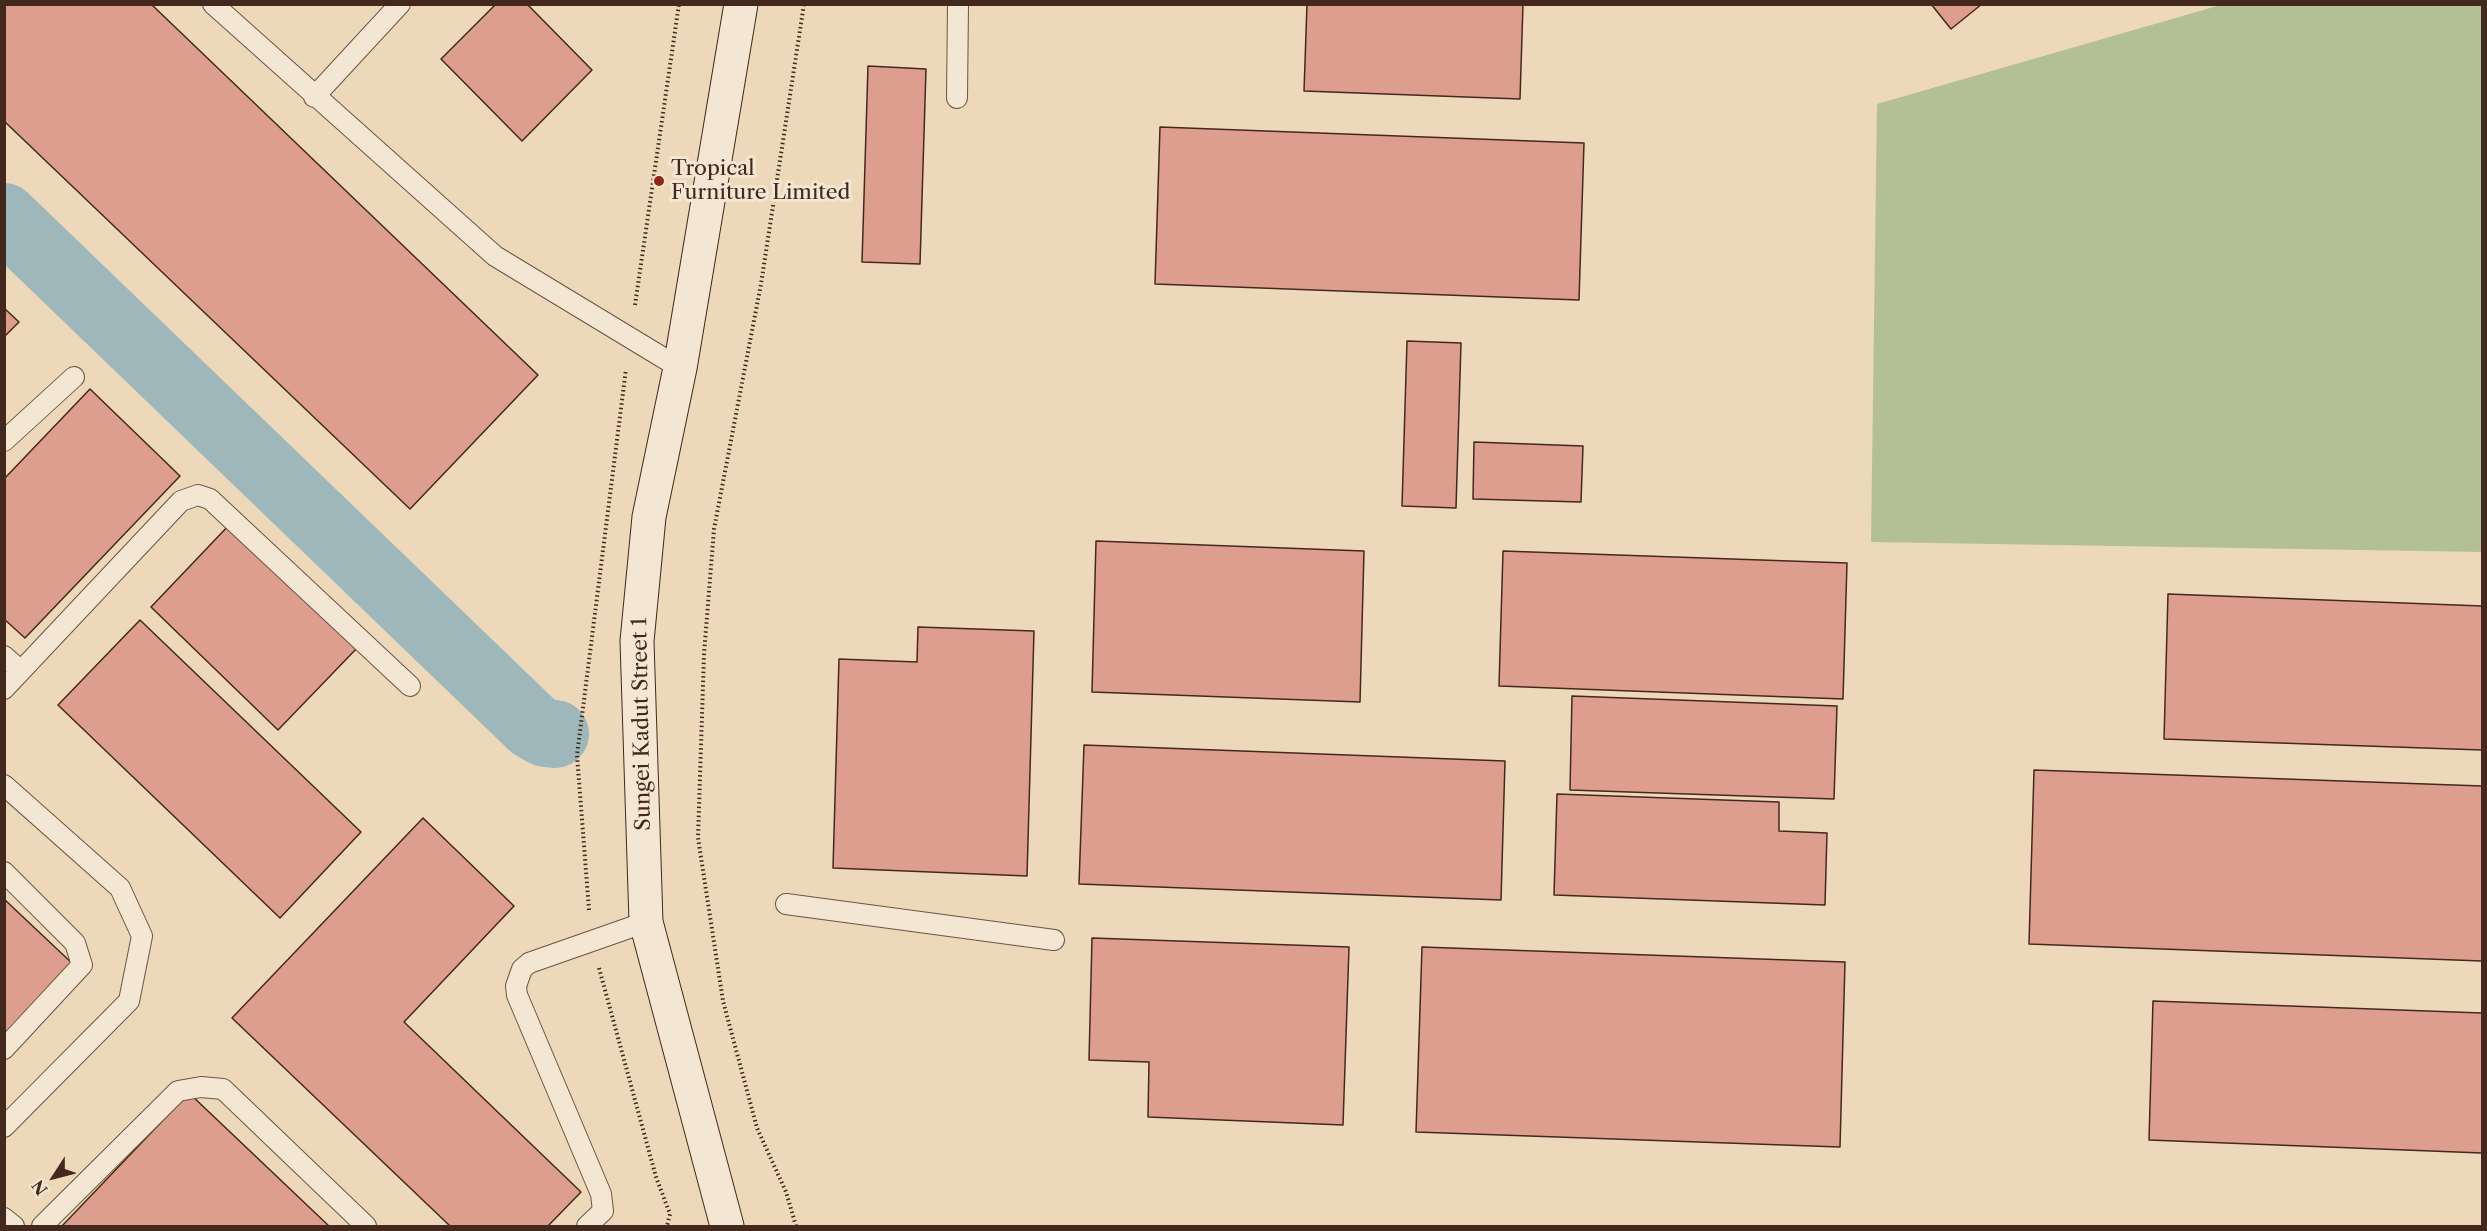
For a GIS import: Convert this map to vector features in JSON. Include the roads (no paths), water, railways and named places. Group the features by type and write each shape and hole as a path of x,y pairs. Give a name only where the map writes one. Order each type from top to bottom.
{"street":[{"name":"Sungei Kadut Street 1","path":"728,1227 646,922 637,641 649,518 680,368 741,4"}],"lane":[{"path":"213,4 314,97 495,256 680,368"},
{"path":"314,97 400,4"},
{"path":"957,98 958,4"},
{"path":"4,441 74,377"},
{"path":"4,689 181,501 198,495 210,499 410,686"},
{"path":"4,656 21,671"},
{"path":"4,785 120,888 142,936 129,1001 4,1127"},
{"path":"4,872 75,943 82,965 4,1049"},
{"path":"786,904 1054,940"},
{"path":"587,1227 603,1211 601,1194 516,986 522,969 529,963 646,922"},
{"path":"42,1227 178,1091 201,1087 223,1089 366,1227"},
{"path":"4,1218 14,1227"}],"waterway":[{"path":"4,217 533,726 545,733 555,734"}],"place":[{"name":"Tropical Furniture Limited","path":"659,181"}]}
